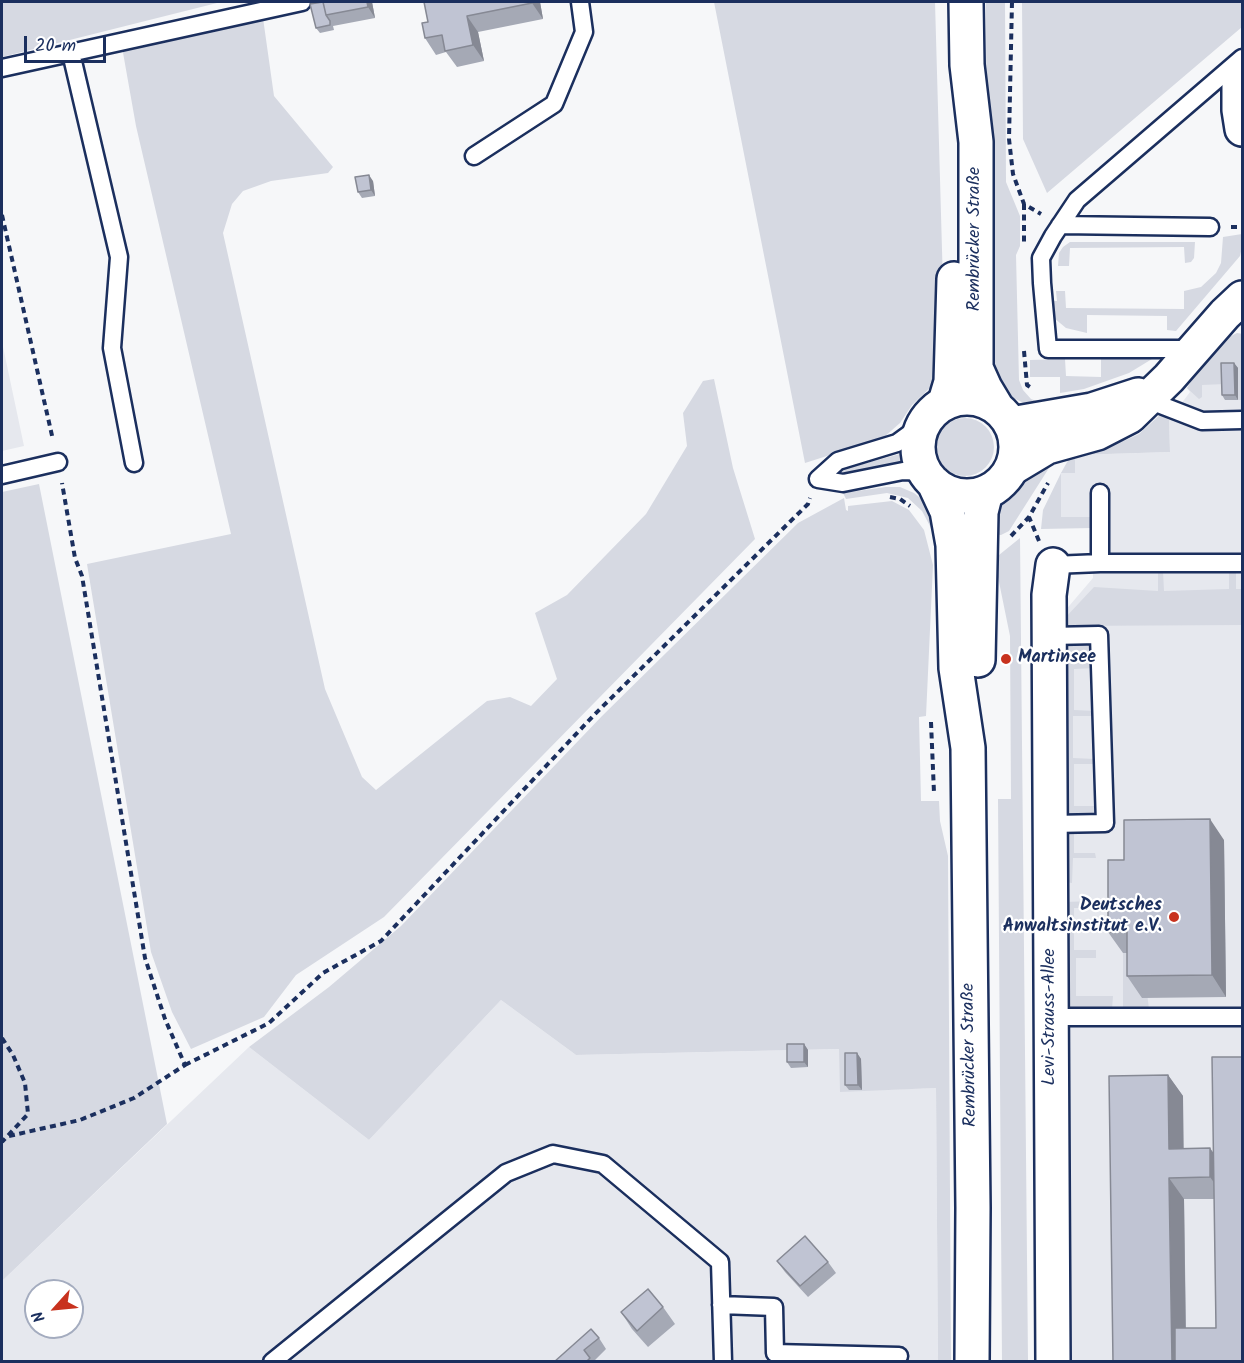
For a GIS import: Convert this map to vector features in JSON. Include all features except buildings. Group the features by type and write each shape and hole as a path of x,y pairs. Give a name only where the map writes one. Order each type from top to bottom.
{"main road":[{"name":"Rembrücker Straße","path":"966,2 967,65 976,142 976,368 985,388 1004,416 1018,448 1012,468"},
{"name":"Rembrücker Straße","path":"967,65 957,100 951,382 918,441 919,459 947,511 953,545 956,668 968,748"},
{"path":"1242,70 1239,84 1239,110 1242,129"},
{"path":"929,478 948,492 969,496 986,492 995,488 1012,468 1047,447 1111,428 1130,416 1158,389 1242,298"},
{"path":"934,413 959,398 971,397 984,400 1004,416 1106,406 1158,389"},
{"name":"Rembrücker Straße","path":"972,1362 973,1208 968,748 978,666 979,546 981,512 986,492"},
{"name":"Levi-Strauss-Allee","path":"1053,565 1049,595 1053,1362"}],"lane":[{"path":"2,68 284,3 302,2"},
{"path":"474,156 555,104 584,32 580,2"},
{"path":"71,52 119,256 112,348 134,463"},
{"path":"1195,349 1048,349 1041,258 1077,200 1242,58"},
{"path":"1060,225 1210,227"},
{"path":"1158,389 1203,421 1242,420"},
{"path":"818,479 838,461 897,443 934,413"},
{"path":"2,475 58,462"},
{"path":"818,479 843,483 903,471 929,478"},
{"path":"1100,492 1100,562"},
{"path":"1053,565 1100,562 1242,563"},
{"path":"1050,636 1099,635 1105,823 1051,824"},
{"path":"1051,1017 1242,1017"},
{"path":"272,1362 506,1173 553,1154 603,1164 720,1262 723,1362"},
{"path":"721,1305 774,1307 775,1353 899,1356"}],"path":[{"path":"1012,2 1009,139 1013,174 1024,204 1060,225"},
{"path":"2,215 58,462 75,558 82,576 145,958 165,1019 185,1065"},
{"path":"9,1136 80,1120 134,1098 185,1065 268,1023 323,973 381,941 595,714 808,504 818,479"},
{"path":"1050,479 1029,517 1034,534 1053,565"},
{"path":"887,497 900,499 918,513"},
{"path":"2,1038 26,1083 28,1114 2,1142"}],"shaded area":[{"path":"2,2 221,2 2,57"},
{"path":"714,2 935,2 945,356 936,382 912,405 900,423 883,438 805,463"},
{"path":"986,2 1005,2 1006,182 1020,216 1020,246 1016,255 1019,380 1023,390 1031,399 1039,402 1045,408 1032,407 1005,394 987,363"},
{"path":"1022,2 1242,2 1242,27 1047,193 1023,139"},
{"path":"263,18 274,96 333,167 328,173 271,181 243,191 232,204 223,233 325,689 362,777 376,790 487,701 510,697 531,706 557,679 535,613 567,595 646,514 687,446 683,413 703,381 714,379 733,468 755,539 384,917 296,975 264,1017 191,1049 172,1012 151,952 87,564 231,534 136,126 122,47"},
{"path":"1242,234 1240,256 1176,331 1167,330 1167,316 1087,315 1087,333 1066,328 1054,318 1049,301 1057,301 1056,291 1065,291 1066,308 1184,309 1184,291 1201,287 1216,273 1221,263 1223,237"},
{"path":"1070,242 1195,242 1194,258 1191,262 1185,263 1184,247 1070,248 1069,266 1058,266 1059,253"},
{"path":"1237,333 1242,334 1242,1361 1069,1361 1058,619 1093,578 1092,517 1061,517 1061,473 1075,455 1170,452 1169,420 1190,392 1187,388 1224,340"},
{"path":"1237,333 1242,334 1242,400 1238,400 1238,368 1225,384 1202,385 1202,397 1199,399 1187,388 1224,340"},
{"path":"2,342 24,446 2,451"},
{"path":"1065,359 1066,376 1101,377 1101,359 1152,359 1129,373 1084,389 1060,393 1060,377 1030,377 1030,360"},
{"path":"1163,412 1169,420 1170,452 1075,455 1075,473 1061,473 1071,455 1126,440 1139,434"},
{"path":"959,418 971,418 986,426 994,441 994,453 986,468 971,476 959,476 944,468 936,453 936,441 944,426"},
{"path":"1054,453 1049,468 1009,531 1001,535 989,534 994,514 1033,467"},
{"path":"900,454 901,462 842,475 840,470"},
{"path":"1061,473 1061,517 1092,517 1092,528 1041,529 1043,510"},
{"path":"39,484 167,1124 2,1281 2,492"},
{"path":"900,487 914,493 925,502 933,511 936,534 922,511 908,498 887,493 846,499 843,493"},
{"path":"844,498 848,511 848,506 892,501 909,510 924,530 933,565 926,716 919,717 921,801 939,801 940,821 948,856 951,1361 938,1361 936,1088 840,1092 839,1049 576,1055 501,1000 369,1140 249,1047 329,987 401,926 602,716 798,523"},
{"path":"1020,538 1028,1361 1002,1362 998,799 1011,799 1010,636 998,577 999,555"},
{"path":"1236,569 1236,589 1242,589 1242,625 1061,626 1065,618 1094,587 1158,591 1158,571 1163,571 1164,591 1229,589 1229,570"},
{"path":"1061,639 1099,639 1099,652 1076,652 1076,660 1096,660 1096,668 1074,669 1074,710 1095,711 1095,716 1073,716 1073,758 1095,759 1095,764 1074,764 1074,806 1096,806 1096,814 1063,815"},
{"path":"1063,831 1074,831 1074,853 1095,853 1096,858 1073,858 1072,883 1064,882"},
{"path":"1096,901 1096,908 1074,908 1074,950 1096,950 1096,958 1076,958 1076,996 1113,996 1112,1009 1065,1008 1063,902"},
{"path":"1123,953 1142,953 1149,1009 1123,1009"},
{"path":"501,1000 576,1055 840,1049 841,1091 936,1088 938,1361 2,1362 2,1281 249,1047 369,1140"}],"place":[{"name":"Martinsee","path":"1006,659"},
{"name":"Deutsches Anwaltsinstitut e.V.","path":"1174,917"}]}
